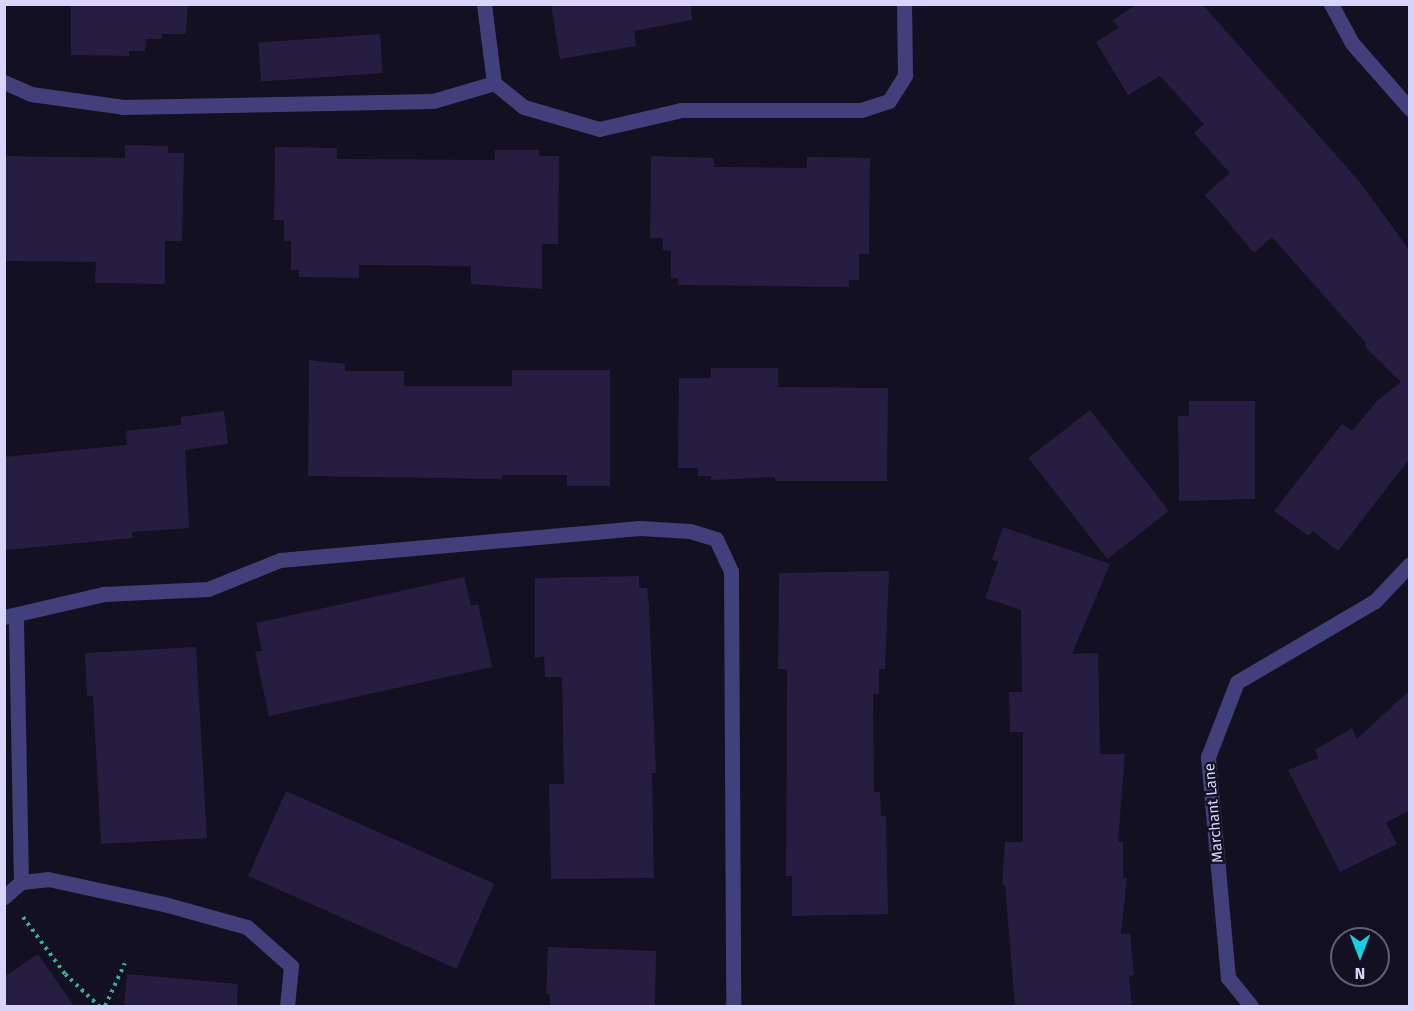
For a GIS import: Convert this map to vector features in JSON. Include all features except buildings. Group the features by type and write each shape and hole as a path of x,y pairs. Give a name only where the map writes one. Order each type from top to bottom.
{"street":[{"path":"484,4 494,83 524,107 598,129 681,110 861,110 889,101 905,75 904,4"},
{"path":"1331,4 1352,43 1410,109"},
{"path":"4,82 31,94 123,107 433,101 494,83"},
{"path":"21,882 10,617 104,594 208,589 280,560 640,528 690,531 716,539 731,571 733,1006"},
{"name":"Marchant Lane","path":"1251,1006 1228,978 1208,757 1237,682 1375,601 1410,564"},
{"path":"4,897 21,882 48,879 164,904 246,927 291,966 287,1006"}],"path":[{"path":"23,917 65,974 99,1006"},
{"path":"105,1006 125,963"}]}
